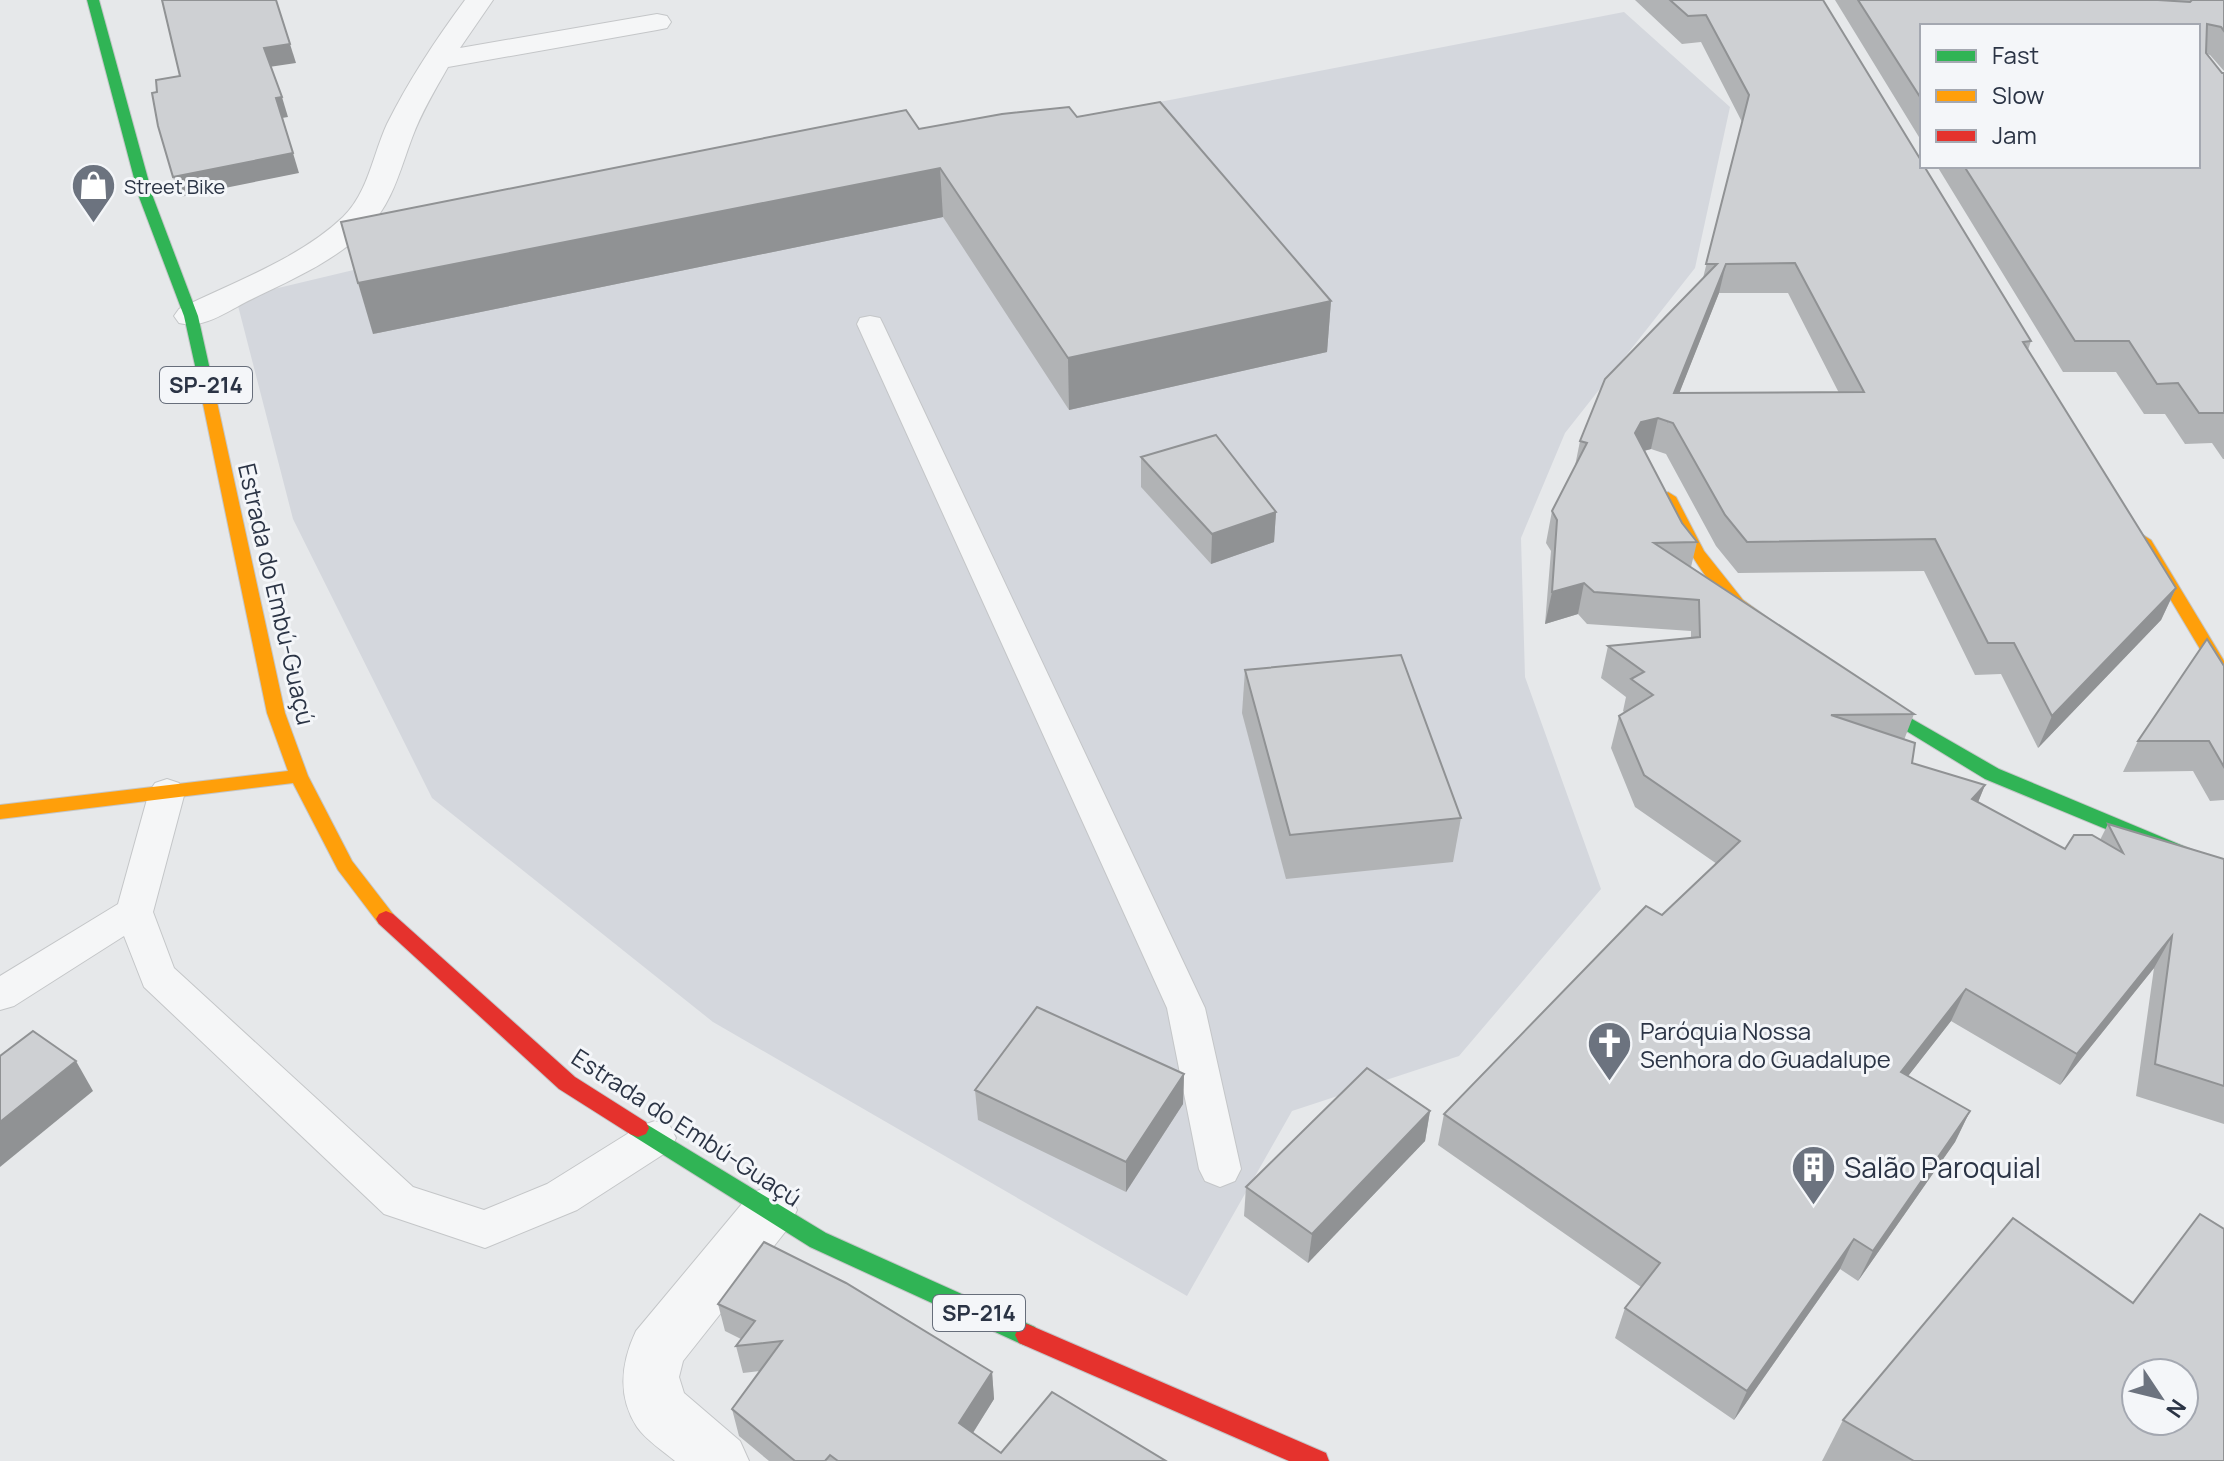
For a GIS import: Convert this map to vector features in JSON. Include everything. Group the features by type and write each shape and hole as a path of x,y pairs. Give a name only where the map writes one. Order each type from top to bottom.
{"main road":[{"name":"Estrada do Embú-Guaçú","path":"93,0 146,197 191,316 276,713 299,776 345,865 393,929 567,1083 818,1240 1087,1362 1317,1461"},
{"path":"1661,483 1697,553 1737,604 1785,639"},
{"path":"2134,527 2224,675"},
{"path":"1845,684 1992,774 2224,871"},
{"path":"4,816 299,776"}],"street":[{"path":"191,316 323,248 356,223 375,195 402,125 439,60 479,0"},
{"path":"439,60 657,11 662,50"},
{"path":"719,1461 659,1409 650,1377 656,1350 770,1210"}],"lane":[{"path":"870,324 1186,1008 1220,1169"},
{"path":"167,792 134,912 158,976 399,1201 485,1229 562,1197 655,1138"},
{"path":"0,995 134,912"}],"shaded area":[{"path":"1624,12 1730,107 1695,268 1565,433 1521,538 1525,677 1601,889 1459,1056 1292,1111 1187,1296 713,1022 432,798 293,519 236,298 622,206"}],"building":[{"path":"162,0 276,0 290,44 264,48 282,97 276,98 293,153 173,177 152,93 157,92 156,80 180,76"},
{"path":"1670,0 1823,0 1920,159 1920,168 1925,168 2031,341 2023,342 2176,588 2052,716 2014,643 1988,643 1935,539 1747,542 1725,515 1673,423 1658,418 1641,422 1635,433 1682,523 1697,542 1654,543 1914,714 1831,715 1915,743 1912,763 1985,785 1972,799 2065,849 2074,835 2092,835 2123,853 2108,824 2224,859 2224,1086 2155,1064 2172,936 2077,1054 1966,989 1901,1072 1970,1111 1873,1251 1854,1239 1747,1391 1625,1308 1660,1263 1444,1114 1646,906 1662,915 1740,841 1644,775 1619,716 1653,695 1631,679 1644,672 1608,646 1700,637 1699,600 1594,592 1584,583 1552,592 1557,520 1552,511 1587,443 1580,441 1605,379 1717,264 1706,264 1749,95 1706,15 1688,16","holes":["1795,263 1864,392 1674,393 1726,264"]},
{"path":"1858,0 2224,0 2224,31 2221,27 2207,24 2206,53 2224,73 2224,413 2199,413 2178,383 2157,384 2129,341 2075,341 1965,168 2200,168 2200,24 1920,24 1920,97"},
{"path":"1160,102 1331,301 1068,358 940,168 358,283 341,222 906,110 919,129 1002,114 1069,107 1077,117"},
{"path":"1216,435 1276,512 1212,534 1141,457"},
{"path":"2207,639 2224,666 2224,767 2209,741 2138,741"},
{"path":"1401,655 1461,818 1290,835 1245,670"},
{"path":"1037,1007 1184,1074 1126,1162 975,1090"},
{"path":"33,1031 76,1061 0,1122 0,1056"},
{"path":"1367,1068 1430,1111 1312,1234 1246,1187"},
{"path":"2200,1214 2224,1229 2224,1461 1914,1461 1843,1420 2013,1218 2133,1303"},
{"path":"764,1242 846,1283 992,1372 959,1423 1001,1453 1052,1392 1166,1461 838,1461 830,1455 825,1461 795,1461 732,1409 782,1341 736,1346 755,1321 718,1304"}],"traffic: fast":[{"path":"93,0 146,197 191,316 203,370"},
{"path":"1860,695 1992,774 2224,871"},
{"path":"638,1128 818,1240 1027,1335"}],"traffic: slow":[{"path":"203,370 276,713 299,776 345,865 386,919"},
{"path":"1668,497 1697,553 1737,604 1773,630"},
{"path":"2143,540 2224,675"},
{"path":"0,812 299,776"}],"traffic: jam":[{"path":"386,919 567,1083 638,1128"},
{"path":"1027,1335 1317,1461"}],"place":[{"name":"Street Bike","path":"93,225"},
{"name":"Paróquia Nossa Senhora do Guadalupe","path":"1609,1083"},
{"name":"Salão Paroquial","path":"1813,1206"}]}
